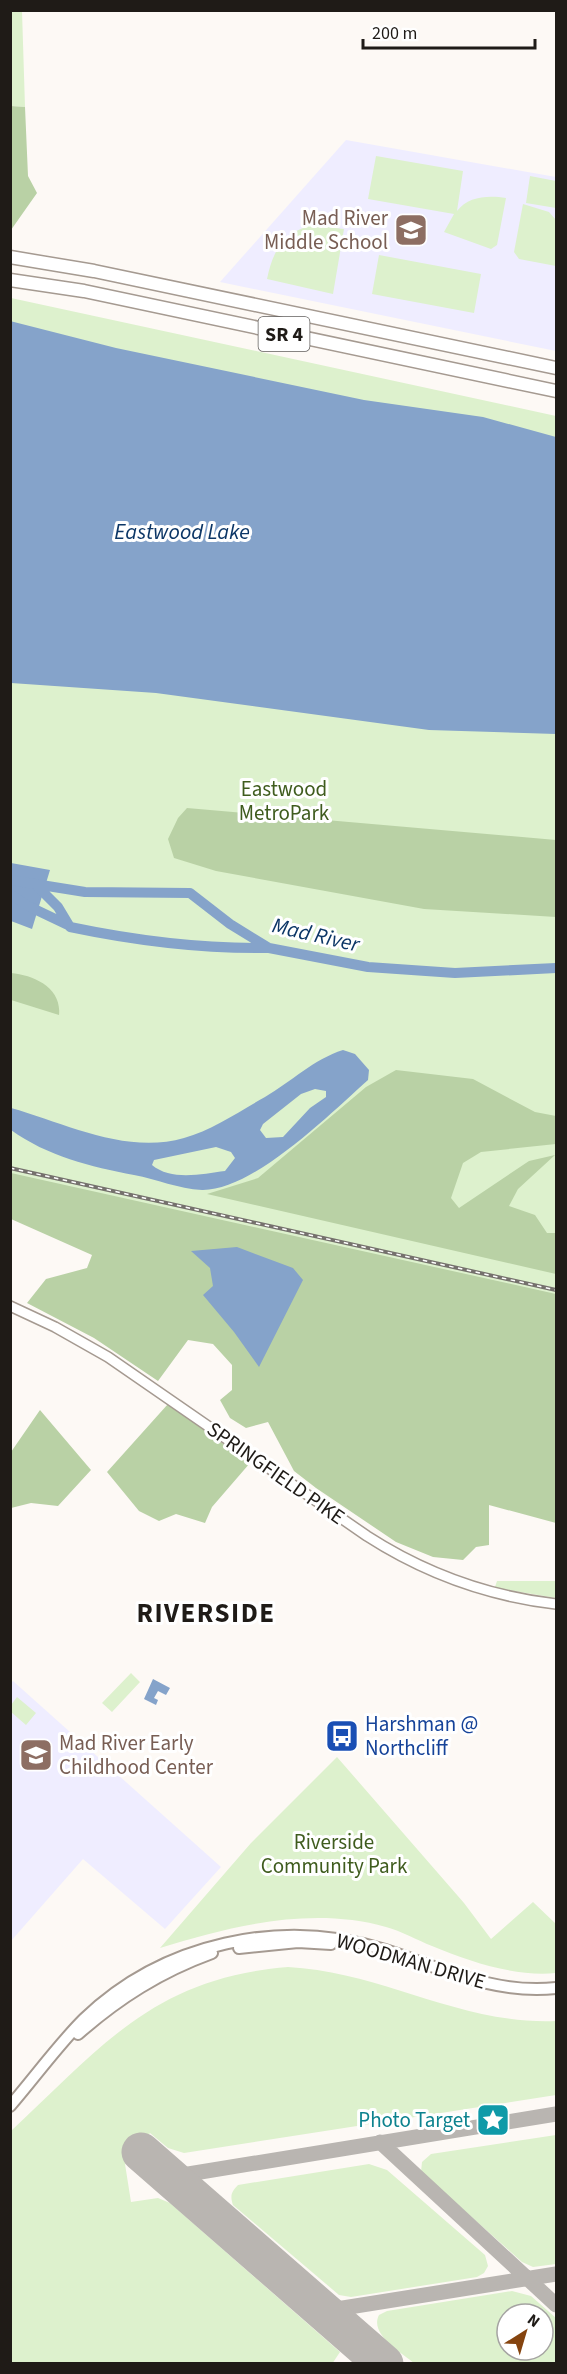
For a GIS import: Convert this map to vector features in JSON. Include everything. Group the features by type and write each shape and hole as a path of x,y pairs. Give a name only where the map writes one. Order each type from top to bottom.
{"highway":[{"name":"SR 4","path":"10,257 106,273 556,368"},
{"name":"SR 4","path":"10,280 84,291 556,391"}],"main road":[{"name":"SPRINGFIELD PIKE","path":"10,1306 55,1326 108,1357 367,1536 406,1560 451,1580 484,1591 556,1604"},
{"name":"WOODMAN DRIVE","path":"10,2106 85,2018 114,1994 143,1975 189,1954 254,1938 301,1935 347,1940 491,1984 520,1989 556,1988"},
{"name":"WOODMAN DRIVE","path":"53,2056 104,2012 159,1975 211,1954 247,1946 298,1942 335,1945 369,1952 483,1989 521,1996 556,1995"}],"shaded area":[{"name":"Mad River Middle School","path":"346,140 556,177 556,351 220,282"},
{"path":"13,1681 221,1867 165,1929 83,1859 11,1941 10,1684"}],"green space":[{"path":"10,11 22,11 25,107 11,106"},
{"path":"11,106 25,107 28,176 37,193 11,230"},
{"path":"376,156 463,171 457,211 467,202 479,198 506,198 497,245 491,249 444,232 454,214 368,199"},
{"path":"530,176 556,181 556,208 526,203"},
{"path":"523,204 549,212 556,220 556,266 519,259 514,252"},
{"path":"311,225 344,229 333,294 267,279 272,260 281,244 293,233"},
{"path":"379,255 481,274 474,313 372,294"},
{"name":"Eastwood MetroPark","path":"11,298 556,416 556,1297 11,1185"},
{"path":"187,808 556,840 556,917 424,909 216,871 174,858 168,839 178,818"},
{"path":"11,973 37,980 51,990 59,1006 59,1015 11,1000"},
{"path":"396,1070 473,1079 535,1112 556,1116 556,1144 481,1152 463,1163 451,1198 459,1208 529,1161 555,1155 518,1189 509,1206 535,1215 547,1233 556,1233 556,1274 207,1194 258,1178 366,1087"},
{"path":"11,1173 556,1294 556,1523 489,1505 489,1545 476,1547 463,1560 433,1557 396,1542 294,1471 268,1422 246,1428 230,1418 220,1400 232,1390 232,1365 213,1344 188,1340 158,1381 94,1338 27,1303 46,1279 87,1268 92,1255 11,1219"},
{"path":"168,1404 250,1463 212,1507 205,1523 176,1514 159,1521 139,1511 107,1472"},
{"path":"40,1410 91,1470 58,1506 31,1503 11,1508 11,1452"},
{"path":"497,1581 556,1581 556,1598 495,1587"},
{"path":"131,1673 140,1682 112,1712 102,1703"},
{"path":"17,1697 36,1713 26,1725 11,1712 11,1705"},
{"name":"Riverside Community Park","path":"337,1757 464,1903 491,1939 533,1902 556,1924 556,1973 525,1973 493,1967 447,1952 386,1927 329,1918 272,1921 243,1926 160,1948 251,1843"},
{"path":"288,1967 356,1978 487,2015 521,2020 556,2021 556,2095 184,2153 168,2148 150,2133 125,2164 131,2202 158,2198 170,2203 340,2352 332,2364 11,2363 11,2131 103,2045 133,2021 165,2001 201,1985 241,1974"},
{"path":"556,2135 556,2264 533,2267 522,2262 421,2172 422,2162 431,2154"},
{"path":"369,2164 387,2170 485,2255 488,2266 484,2273 477,2277 351,2297 339,2295 232,2202 232,2194 238,2185"},
{"path":"512,2291 531,2296 538,2302 495,2302 495,2362 555,2362 555,2317 556,2363 414,2363 382,2336 377,2322 379,2315 387,2311"}],"water":[{"name":"Eastwood Lake","path":"10,321 116,348 364,400 483,417 556,437 556,734 429,730 156,693 11,683"},
{"path":"11,863 50,870 32,929 11,921"},
{"path":"343,1050 355,1054 369,1070 368,1080 290,1148 244,1178 222,1187 202,1190 184,1188 86,1164 54,1154 11,1130 11,1108 74,1129 118,1140 140,1143 184,1138 236,1114 332,1054","holes":["315,1089 326,1091 326,1097 310,1108 283,1137 266,1138 260,1130 263,1124 301,1094","216,1147 231,1152 235,1158 225,1171 177,1175 152,1165 154,1160"]},
{"path":"237,1247 293,1268 303,1280 259,1367 203,1295 213,1286 210,1268 191,1251"},
{"path":"153,1679 170,1688 166,1695 158,1691 154,1698 158,1700 156,1705 144,1699"}],"waterway":[{"name":"Mad River","path":"10,880 85,892 190,893 230,924 269,948 368,967 455,973 556,968"},
{"path":"35,884 58,907 70,927 169,943 269,948"},
{"name":"Mad River","path":"10,894 28,906 70,926"}],"taxiway":[{"path":"170,2177 556,2114"},
{"path":"380,2142 556,2305"},
{"path":"324,2311 556,2274"}],"runway":[{"path":"141,2152 384,2364"}],"railway":[{"path":"10,1168 556,1290"}],"place":[{"name":"Mad River Middle School","path":"411,230"},
{"name":"Harshman @ Northcliff","path":"342,1736"},
{"name":"Mad River Early Childhood Center","path":"36,1755"},
{"name":"Photo Target","path":"493,2120"}],"district":[{"name":"RIVERSIDE","path":"206,1613"}]}
